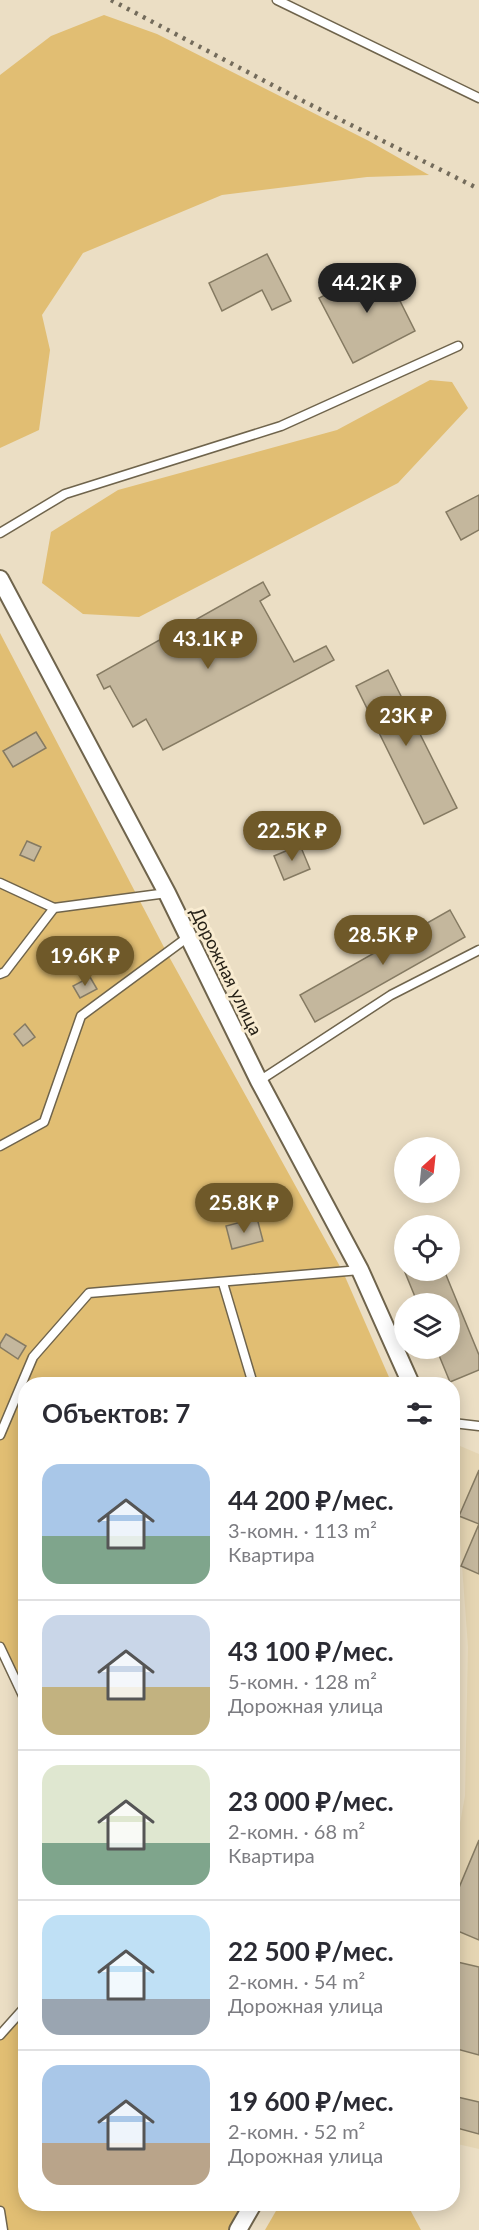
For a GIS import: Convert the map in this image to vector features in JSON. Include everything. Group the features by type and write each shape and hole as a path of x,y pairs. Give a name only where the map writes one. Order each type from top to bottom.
{"street":[{"name":"Дорожная улица","path":"0,579 166,893 259,1081 360,1270 408,1377"},
{"path":"238,2230 249,2211"}],"lane":[{"path":"277,0 479,98"},
{"path":"0,533 65,494 281,426 458,346"},
{"path":"0,884 54,908 166,893"},
{"path":"0,974 5,972 54,908"},
{"path":"0,1146 44,1122 81,1016 188,937"},
{"path":"259,1081 391,995 479,950"},
{"path":"24,1377 33,1356 89,1293 360,1270"},
{"path":"223,1283 251,1377"},
{"path":"0,1436 18,1392"},
{"path":"460,1423 479,1426"},
{"path":"0,1647 18,1685"},
{"path":"0,2035 18,2015"},
{"path":"0,2211 3,2230"}],"shaded area":[{"path":"104,15 157,34 369,141 429,175 367,177 222,195 83,253 42,315 50,350 39,430 0,448 0,75 51,36"},
{"path":"430,380 452,382 468,408 398,483 139,617 83,614 42,583 51,532 118,490 337,430"},
{"path":"0,633 167,953 343,1272 389,1377 18,1377 18,1690 0,1652"},
{"path":"460,1446 479,1454 479,2149 460,2145 460,1823 465,1796 468,1647 460,1538"},
{"path":"18,2020 18,2211 240,2211 229,2230 0,2230 0,2036"},
{"path":"276,2211 411,2211 421,2230 265,2230"}],"building":[{"path":"267,254 291,301 272,310 262,290 222,311 209,283"},
{"path":"382,265 415,331 353,363 319,298"},
{"path":"479,495 479,530 461,540 446,512"},
{"path":"263,582 270,595 260,601 294,662 326,646 334,660 163,750 146,719 133,727 110,686 104,689 97,675"},
{"path":"388,670 457,808 424,824 356,686"},
{"path":"36,732 46,748 13,767 3,751"},
{"path":"27,841 41,847 34,861 20,855"},
{"path":"300,845 310,869 284,880 274,856"},
{"path":"450,910 465,937 315,1022 300,995"},
{"path":"90,977 97,989 80,998 73,986"},
{"path":"25,1024 35,1037 23,1046 14,1034"},
{"path":"257,1218 263,1241 232,1249 226,1226"},
{"path":"409,1281 449,1281 453,1293 413,1293"},
{"path":"460,1309 479,1355 479,1370 460,1378 448,1377 441,1359 460,1359"},
{"path":"6,1334 26,1346 18,1359 0,1347"},
{"path":"479,1470 479,1524 460,1516"},
{"path":"479,1524 479,1574 461,1566"},
{"path":"479,1840 479,1940 460,1932 460,1885"},
{"path":"460,1963 479,1967 479,2055 460,2050"},
{"path":"460,2098 479,2102 479,2134 460,2129"}],"railway":[{"path":"111,0 295,97 479,189"}]}
